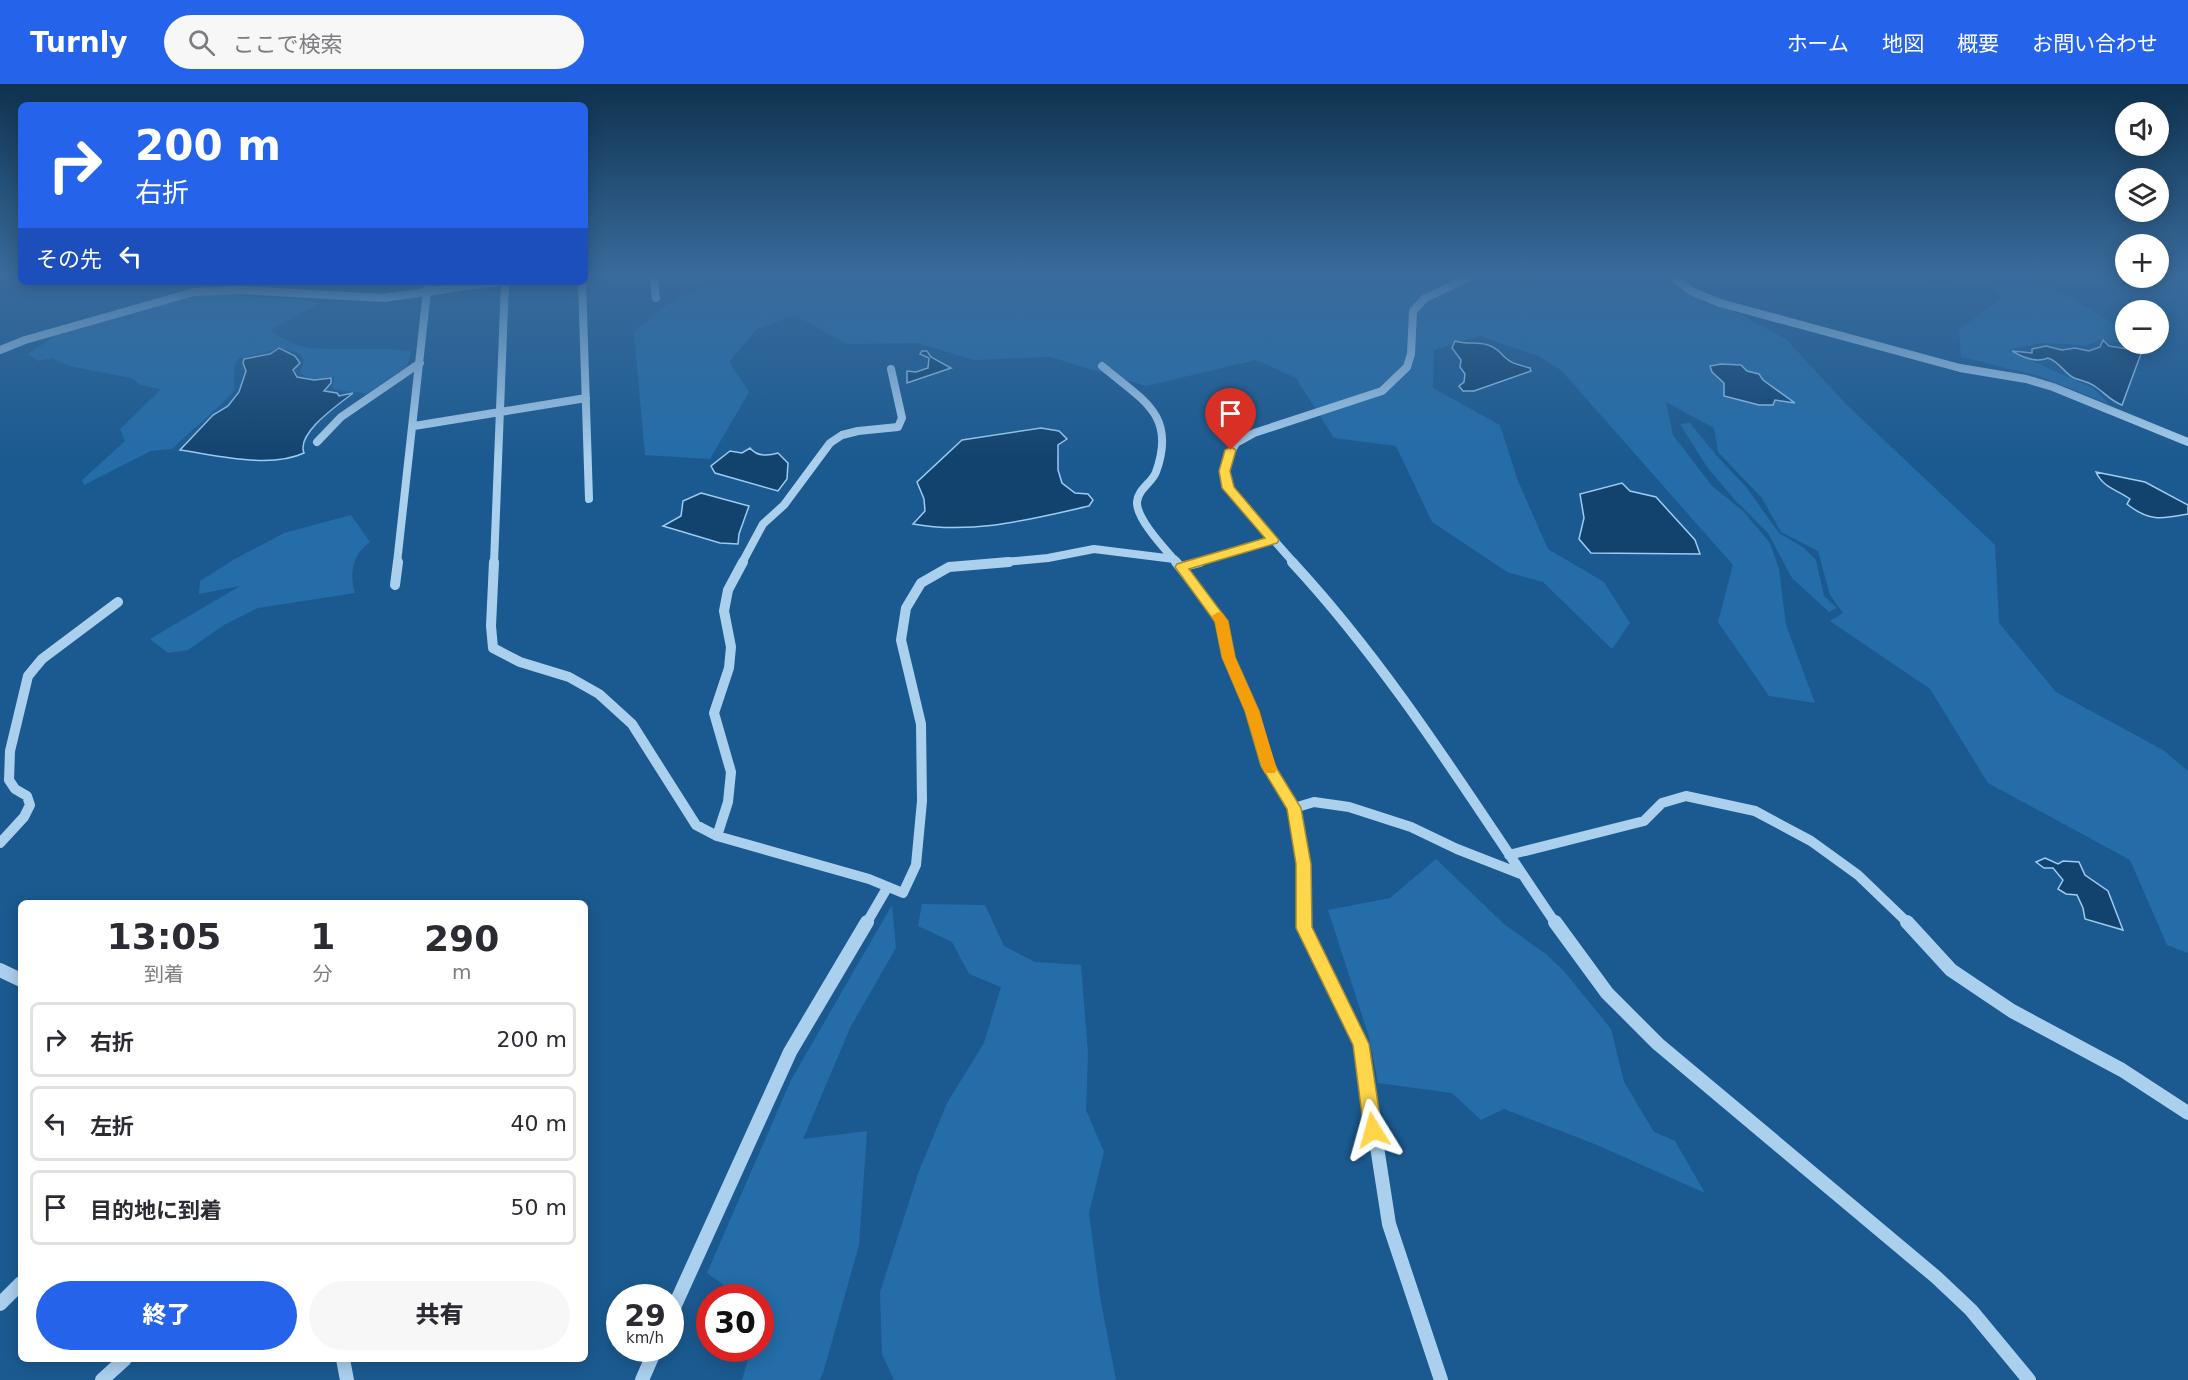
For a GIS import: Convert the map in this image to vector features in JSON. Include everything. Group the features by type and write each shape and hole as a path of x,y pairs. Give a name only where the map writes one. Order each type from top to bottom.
{"street":[{"path":"0,350 34,337"},
{"path":"395,585 422,337"},
{"path":"503,337 491,626 493,648 520,662 570,678 599,693 632,724 696,825 717,836 869,879 903,893 916,865 922,801 921,724 901,640 906,608 921,583 949,567 1048,558 1094,549 1178,563 1273,540"},
{"path":"584,337 589,499"},
{"path":"1412,337 1411,354 1407,367 1382,391 1254,433 1236,443 1231,450 1225,471 1228,488 1336,609 1365,647 1400,694 1521,874 1607,993 1658,1044 1936,1277 1971,1310 2029,1380"},
{"path":"1847,337 1960,368 2026,379 2053,387 2188,442"},
{"path":"317,442 341,417 420,363"},
{"path":"1102,366 1144,402 1156,415 1163,431 1164,446 1155,476 1145,484 1137,502 1140,516 1221,621 1228,657 1252,711 1268,766 1294,808 1303,864 1304,928 1361,1044 1389,1224 1441,1380"},
{"path":"717,836 728,801 731,772 714,713 729,668 731,647 724,611 728,590 763,524 784,505 831,443 842,435 858,431 898,427 902,418 891,369"},
{"path":"414,426 586,398"},
{"path":"0,843 24,817 30,805 27,796 15,789 9,780 9,751 28,676 42,659 118,602"},
{"path":"1509,855 1644,821 1662,803 1686,796 1755,811 1811,842 1858,875 1960,976 2012,1011 2122,1070 2188,1113"},
{"path":"1294,808 1314,802 1349,807 1411,827 1457,849 1521,874"},
{"path":"684,1285 790,1052 887,888"},
{"path":"0,970 18,979"},
{"path":"0,1304 18,1286"},
{"path":"102,1380 122,1362"},
{"path":"344,1362 347,1380"},
{"path":"642,1380 650,1362"}],"shaded area":[{"path":"52,337 282,337 309,348 411,351 408,366 366,394 332,388 334,377 311,379 300,373 304,360 298,353 279,347 265,353 239,358 234,366 234,391 172,449 151,451 84,485 82,480 125,441 120,429 161,389 141,385 131,378 69,366 52,358 38,361 28,354"},
{"path":"634,337 750,337 729,362 749,392 710,459 645,455"},
{"path":"835,337 1474,337 1434,350 1433,388 1500,425 1518,481 1548,549 1604,582 1630,623 1612,649 1543,582 1507,572 1432,522 1396,446 1334,438 1296,378 1256,360 1146,386 1050,357 974,360 918,343 847,344"},
{"path":"1483,337 1786,339 1847,405 1995,545 1999,623 2056,692 2163,750 2188,771 2188,953 2167,945 2130,860 1988,783 1930,689 1830,621 1843,613 1830,595 1818,551 1781,532 1762,498 1718,452 1714,428 1666,402 1673,435 1712,486 1743,511 1770,543 1779,569 1786,625 1815,703 1769,696 1718,622 1733,565 1561,370 1538,356"},
{"path":"1960,337 2115,337 2115,342 2103,339 2088,345 2041,343 2007,350 2093,388 2109,404 2039,376 1961,357"},
{"path":"2103,340 2109,346 2115,347 2115,354 2141,354 2122,405 2088,382 2074,378 2048,358 2030,359 2012,351 2032,353 2032,349 2046,346 2062,350 2075,348 2089,351 2100,347"},
{"path":"1455,341 1492,347 1509,361 1530,368 1531,371 1474,391 1463,391 1459,386 1464,382 1465,374 1460,367 1461,360 1452,348"},
{"path":"279,348 295,356 300,363 293,370 297,377 314,380 331,378 331,383 324,391 337,393 339,396 353,393 312,428 303,445 304,453 290,458 259,460 180,450 213,415 228,406 239,392 246,371 244,359 270,354"},
{"path":"922,351 927,351 931,357 951,368 907,383 907,371 916,372 928,368 929,358 920,354"},
{"path":"1741,365 1747,371 1759,374 1763,380 1795,403 1775,400 1773,405 1759,405 1724,396 1724,383 1712,372 1710,366"},
{"path":"1690,423 1746,487 1779,533 1804,548 1816,560 1824,596 1837,608 1829,612 1792,578 1768,533 1735,500 1707,467 1680,424"},
{"path":"1041,428 1059,431 1067,439 1058,445 1058,470 1062,483 1075,493 1088,494 1093,500 1089,506 980,527 935,527 913,524 925,511 924,499 917,482 962,440"},
{"path":"750,448 763,455 778,453 788,463 787,479 778,491 715,473 711,466 730,451 742,453"},
{"path":"2096,472 2145,482 2188,505 2188,514 2156,518 2142,514 2127,504 2130,499 2103,482"},
{"path":"1622,483 1630,491 1656,497 1695,540 1700,554 1591,553 1579,539 1584,518 1580,494"},
{"path":"701,493 749,506 739,534 738,544 720,543 663,526 681,516 683,501"},
{"path":"351,515 370,542 359,553 354,565 352,579 355,593 258,608 224,625 188,650 168,653 150,639 240,586 199,594 200,581 233,560 284,533"},
{"path":"2045,858 2058,864 2063,861 2079,862 2085,875 2108,891 2123,930 2085,919 2077,895 2066,894 2058,889 2063,880 2053,868 2044,868 2036,862"},
{"path":"1436,859 1505,925 1546,954 1563,970 1611,1029 1624,1082 1654,1132 1675,1141 1705,1193 1597,1145 1504,1109 1481,1120 1452,1093 1378,1083 1369,1037 1328,910 1390,898"},
{"path":"922,904 985,905 1004,946 1035,962 1081,965 1088,1053 1086,1110 1104,1152 1089,1213 1100,1297 1116,1380 894,1380 882,1354 880,1292 919,1171 947,1103 984,1043 1001,987 969,974 952,942 918,926"},
{"path":"892,905 896,948 851,1026 803,1139 867,1131 859,1245 823,1373 819,1380 742,1380 747,1362 774,1362 774,1284 722,1284 707,1273 791,1080"}],"slow traffic":[{"path":"1218,616 1228,657 1252,711 1270,769"}],"route":[{"path":"1231,450 1225,471 1228,488 1273,540 1181,567 1221,621 1228,657 1252,711 1268,766 1294,808 1303,864 1304,928 1361,1044 1373,1130"}]}
